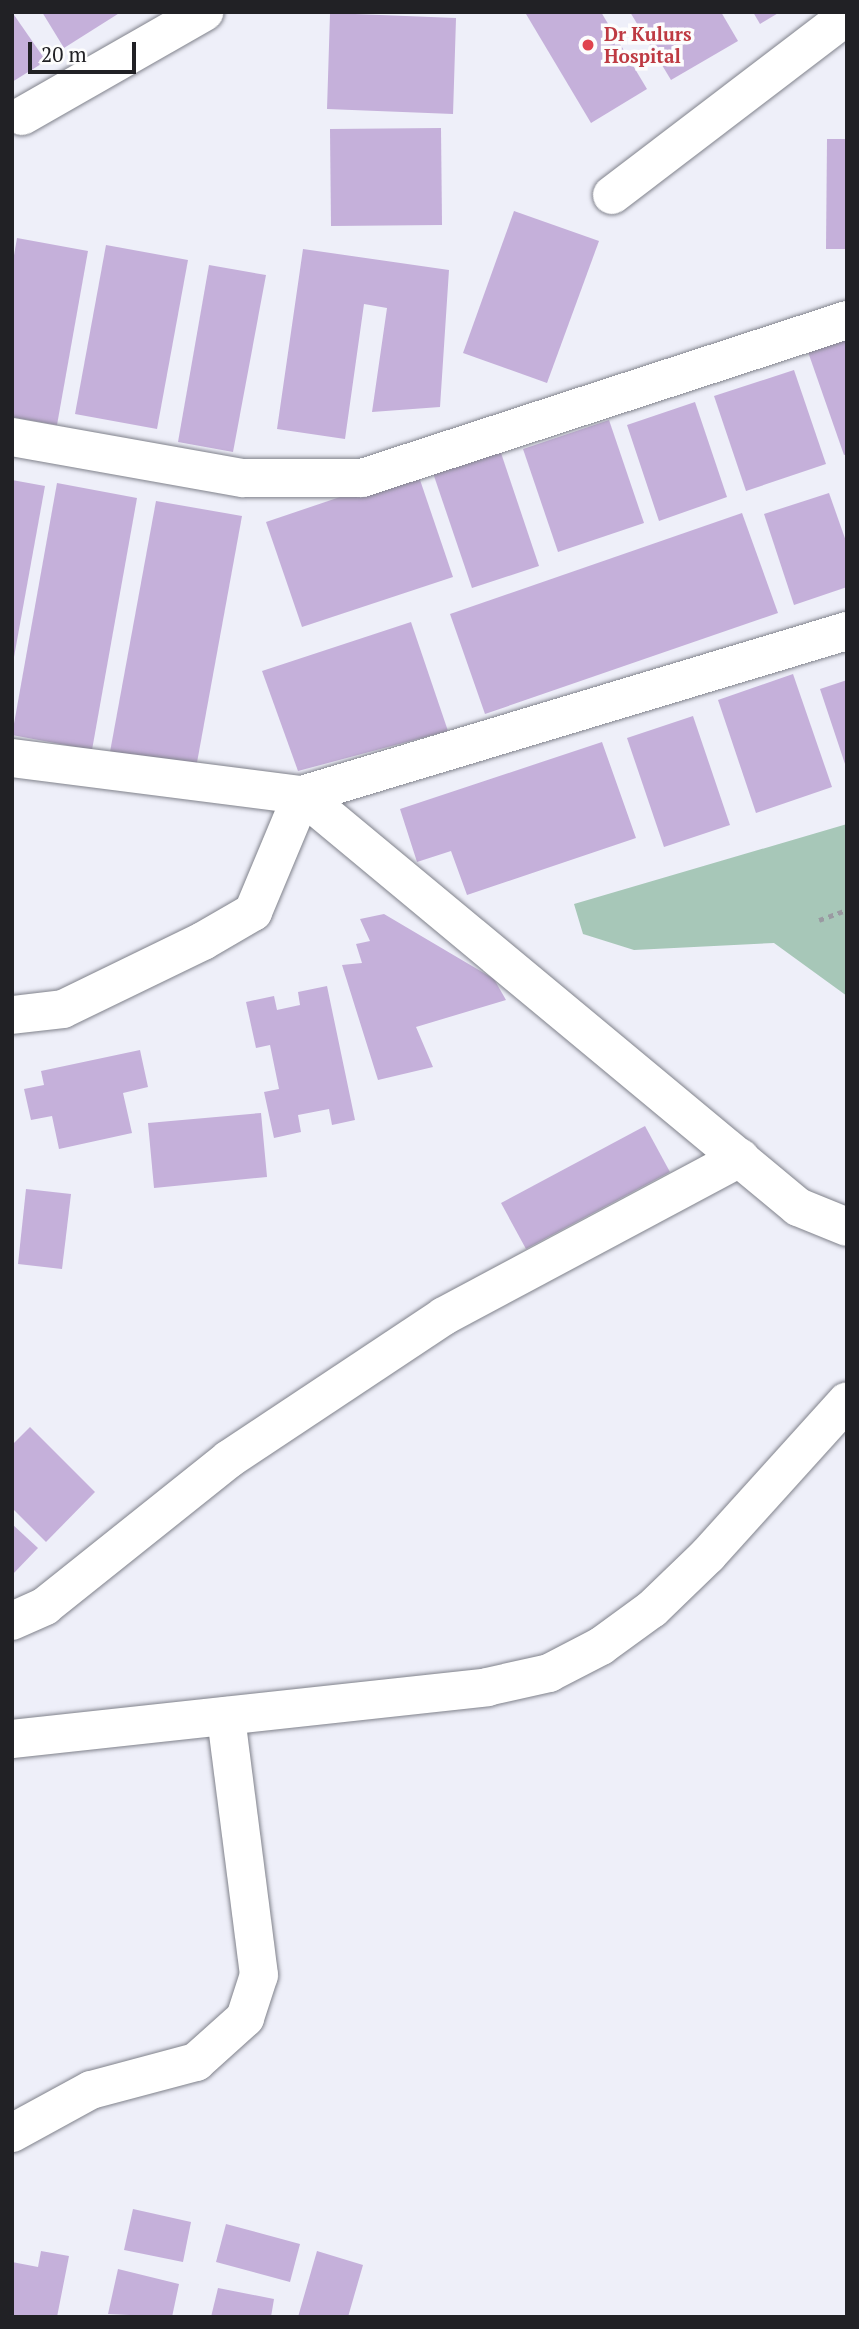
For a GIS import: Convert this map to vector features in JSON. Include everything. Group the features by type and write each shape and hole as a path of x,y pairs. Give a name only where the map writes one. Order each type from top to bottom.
{"street":[{"path":"22,116 204,12"},
{"path":"612,195 847,16"},
{"path":"12,437 243,478 362,478 847,320"},
{"path":"12,758 302,795 847,631"},
{"path":"12,1015 62,1009 203,941 253,912 302,795"},
{"path":"302,795 798,1207 847,1227"},
{"path":"12,1621 44,1606 229,1459 444,1316 740,1158"},
{"path":"12,1739 487,1687 549,1673 601,1646 652,1609 708,1556 847,1401"},
{"path":"12,2133 91,2090 196,2062 245,2018 259,1975 226,1716"}],"path":[{"path":"819,920 847,910"}],"green space":[{"path":"847,824 847,996 774,943 634,950 583,934 574,904"}],"building":[{"path":"12,12 46,61 12,82"},
{"path":"42,12 121,12 64,48"},
{"path":"601,12 647,89 591,123 526,14"},
{"path":"630,12 721,12 738,41 671,80"},
{"path":"753,12 780,12 760,24"},
{"path":"330,13 456,18 453,114 327,109"},
{"path":"441,128 442,225 331,226 330,129"},
{"path":"827,139 847,139 847,249 826,249"},
{"path":"514,211 599,241 547,383 463,353"},
{"path":"17,238 88,251 57,425 12,417 12,267"},
{"path":"106,245 188,260 157,429 75,414"},
{"path":"303,249 449,270 440,407 372,412 387,308 364,304 345,439 277,429"},
{"path":"209,265 266,275 233,452 178,442"},
{"path":"847,336 847,454 844,455 807,349"},
{"path":"794,370 826,464 746,491 714,396"},
{"path":"695,402 727,497 659,521 627,425"},
{"path":"609,420 644,523 558,552 523,449"},
{"path":"500,450 539,566 472,588 433,473"},
{"path":"417,471 453,577 302,627 266,522"},
{"path":"12,480 45,486 14,657 12,657"},
{"path":"57,483 137,498 92,750 12,735"},
{"path":"829,493 847,544 847,587 794,605 764,514"},
{"path":"156,501 242,516 196,768 110,752"},
{"path":"742,513 778,613 485,714 450,614"},
{"path":"411,622 448,731 298,771 262,671"},
{"path":"793,674 832,787 756,813 718,700"},
{"path":"847,680 847,767 846,767 820,689"},
{"path":"693,716 730,825 664,847 627,738"},
{"path":"602,742 636,838 467,895 451,851 417,862 400,809"},
{"path":"384,914 494,979 506,1000 416,1027 433,1067 378,1080 342,965 362,963 356,944 370,941 360,919"},
{"path":"327,986 355,1120 332,1125 329,1109 298,1115 301,1132 274,1138 264,1092 279,1089 270,1045 256,1048 246,1002 274,996 277,1010 300,1005 298,992"},
{"path":"140,1050 148,1087 123,1093 132,1133 59,1149 52,1116 31,1120 24,1089 44,1085 41,1071"},
{"path":"261,1113 267,1177 154,1188 148,1123"},
{"path":"645,1126 670,1172 526,1249 501,1203"},
{"path":"26,1189 71,1194 62,1269 18,1264"},
{"path":"30,1427 95,1492 46,1542 12,1508 12,1445"},
{"path":"12,1524 38,1548 12,1575"},
{"path":"133,2209 191,2222 183,2262 124,2250"},
{"path":"226,2224 300,2244 290,2282 216,2262"},
{"path":"41,2251 69,2256 57,2317 12,2317 12,2262 38,2267"},
{"path":"317,2251 363,2265 348,2317 298,2317"},
{"path":"118,2269 179,2284 172,2317 108,2314"},
{"path":"218,2288 274,2299 271,2317 211,2317"}],"place":[{"name":"Dr Kulurs Hospital","path":"588,45"}]}
